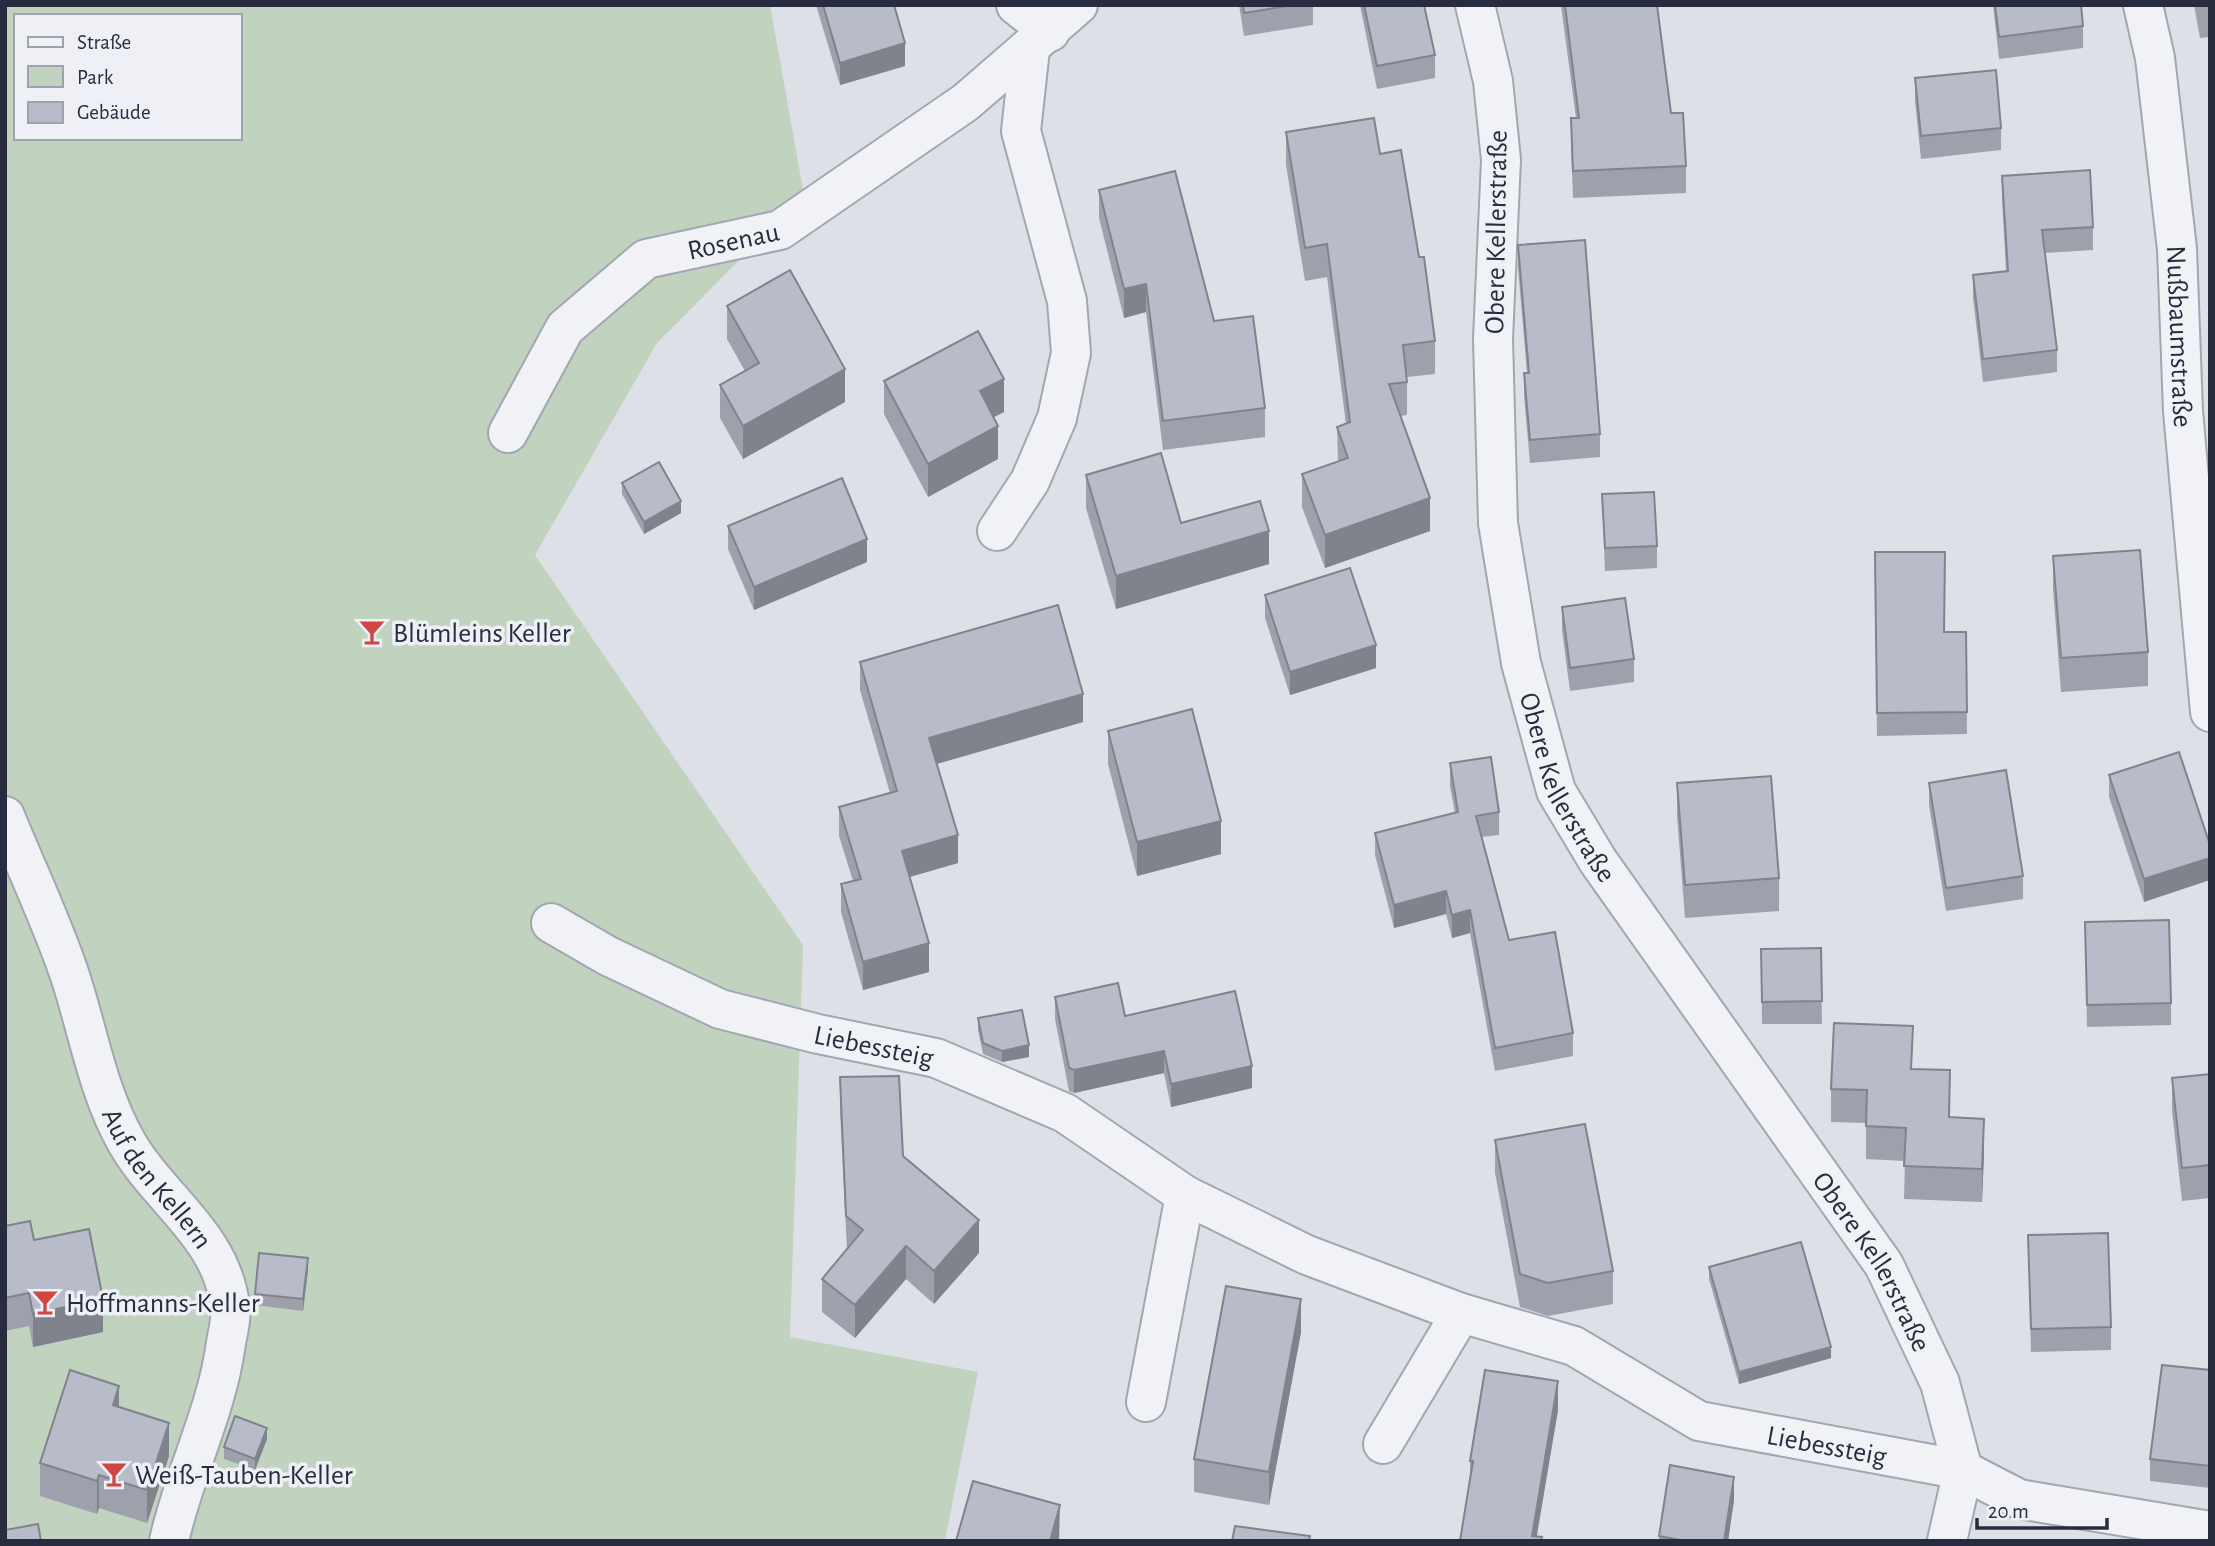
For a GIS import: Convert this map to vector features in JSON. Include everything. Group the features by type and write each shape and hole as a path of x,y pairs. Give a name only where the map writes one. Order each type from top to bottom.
{"street":[{"path":"997,531 1030,481 1057,418 1072,352 1067,300 1021,131 1040,41 1016,5"},
{"name":"Rosenau","path":"508,433 565,328 646,259 780,230 966,102 1040,41 1078,5"},
{"name":"Obere Kellerstraße","path":"1475,5 1493,81 1501,160 1493,340 1498,523 1521,663 1556,791 1598,861 1884,1265 1940,1383 1963,1470"},
{"name":"Nußbaumstraße","path":"2143,5 2155,58 2176,248 2183,411 2210,712"},
{"name":"Auf den Kellern","path":"5,816 69,971 105,1094 127,1142 158,1188 187,1215 209,1247 222,1272 231,1308 222,1375 176,1510 169,1541"},
{"name":"Liebessteig","path":"551,923 608,956 720,1009 818,1034 936,1058 1053,1108 1185,1195 1307,1255 1461,1313 1574,1346 1699,1422 1963,1470 2019,1499 2210,1531"},
{"path":"1146,1402 1185,1195"},
{"path":"1383,1444 1461,1313"},
{"path":"1947,1541 1963,1470"}],"green space":[{"path":"5,5 770,5 804,195 657,343 535,555 803,945 790,1337 978,1372 945,1541 5,1541"}],"building":[{"path":"823,5 894,5 905,43 840,63"},
{"path":"1243,5 1293,5 1244,13"},
{"path":"1364,5 1424,5 1435,55 1377,66"},
{"path":"1565,5 1657,5 1671,113 1683,113 1686,166 1573,171 1571,118 1579,118"},
{"path":"1995,5 2081,5 2083,26 1999,37"},
{"path":"1996,70 2001,128 1921,136 1915,78"},
{"path":"1374,118 1380,154 1401,150 1419,257 1424,257 1435,341 1403,345 1407,382 1389,384 1430,498 1325,535 1302,474 1348,458 1337,427 1350,422 1327,244 1305,248 1286,132"},
{"path":"2090,170 2093,227 2042,230 2057,350 1983,359 1973,275 2008,271 2002,176"},
{"path":"1175,171 1214,321 1253,316 1265,408 1163,421 1146,284 1124,289 1099,190"},
{"path":"1585,240 1600,434 1530,440 1524,373 1529,373 1518,245"},
{"path":"790,270 845,369 743,426 720,385 759,363 727,306"},
{"path":"978,331 1004,379 980,391 998,426 928,464 884,381"},
{"path":"1161,453 1181,523 1260,501 1269,531 1116,576 1086,475"},
{"path":"659,462 681,501 644,522 622,483"},
{"path":"842,478 867,539 754,587 728,526"},
{"path":"1654,492 1657,546 1605,548 1602,494"},
{"path":"2140,550 2148,652 2061,658 2053,556"},
{"path":"1875,552 1945,552 1944,632 1966,632 1967,712 1877,713"},
{"path":"1350,568 1376,645 1290,672 1265,595"},
{"path":"1625,598 1634,659 1570,668 1562,607"},
{"path":"1058,605 1083,694 929,738 958,835 902,851 929,943 863,962 841,884 861,879 839,807 897,791 860,662"},
{"path":"1192,709 1221,821 1137,842 1108,731"},
{"path":"2179,752 2210,845 2210,858 2144,879 2109,775"},
{"path":"1491,757 1499,812 1476,816 1509,940 1555,932 1573,1033 1495,1048 1470,910 1452,915 1446,891 1394,905 1375,833 1458,812 1450,763"},
{"path":"2006,770 2023,876 1946,888 1929,783"},
{"path":"1771,776 1779,878 1685,885 1677,783"},
{"path":"2169,920 2171,1003 2087,1005 2085,922"},
{"path":"1821,948 1822,1001 1762,1002 1761,949"},
{"path":"1118,983 1125,1016 1235,991 1252,1066 1171,1084 1164,1051 1074,1070 1069,1068 1055,997"},
{"path":"1022,1010 1029,1045 1002,1051 983,1043 978,1018"},
{"path":"1834,1023 1913,1026 1911,1069 1950,1070 1949,1117 1984,1119 1982,1169 1904,1166 1906,1128 1866,1126 1867,1090 1831,1089"},
{"path":"2210,1074 2210,1165 2182,1168 2172,1078"},
{"path":"899,1076 903,1156 979,1220 934,1271 906,1246 855,1305 822,1279 863,1230 846,1216 840,1077"},
{"path":"1585,1124 1613,1271 1548,1283 1520,1274 1495,1140"},
{"path":"30,1221 34,1240 89,1229 103,1299 33,1314 29,1293 5,1298 5,1226"},
{"path":"2108,1233 2111,1327 2031,1329 2028,1235"},
{"path":"1801,1242 1831,1347 1739,1372 1709,1267"},
{"path":"259,1253 308,1258 303,1299 255,1294"},
{"path":"1226,1286 1301,1299 1269,1472 1194,1459"},
{"path":"2162,1365 2210,1370 2210,1466 2150,1459"},
{"path":"70,1370 119,1386 113,1405 169,1423 147,1490 99,1475 97,1481 40,1463"},
{"path":"1485,1370 1558,1381 1532,1536 1542,1537 1541,1541 1460,1541"},
{"path":"235,1416 267,1428 255,1459 224,1447"},
{"path":"1670,1465 1734,1477 1724,1541 1685,1541 1659,1536"},
{"path":"973,1481 1060,1505 1050,1541 956,1541"},
{"path":"38,1524 41,1541 5,1541 5,1530"},
{"path":"1235,1526 1310,1536 1309,1541 1232,1541"}],"place":[{"name":"Blümleins Keller","path":"372,632"},
{"name":"Hoffmanns-Keller","path":"45,1302"},
{"name":"Weiß-Tauben-Keller","path":"114,1474"}]}
